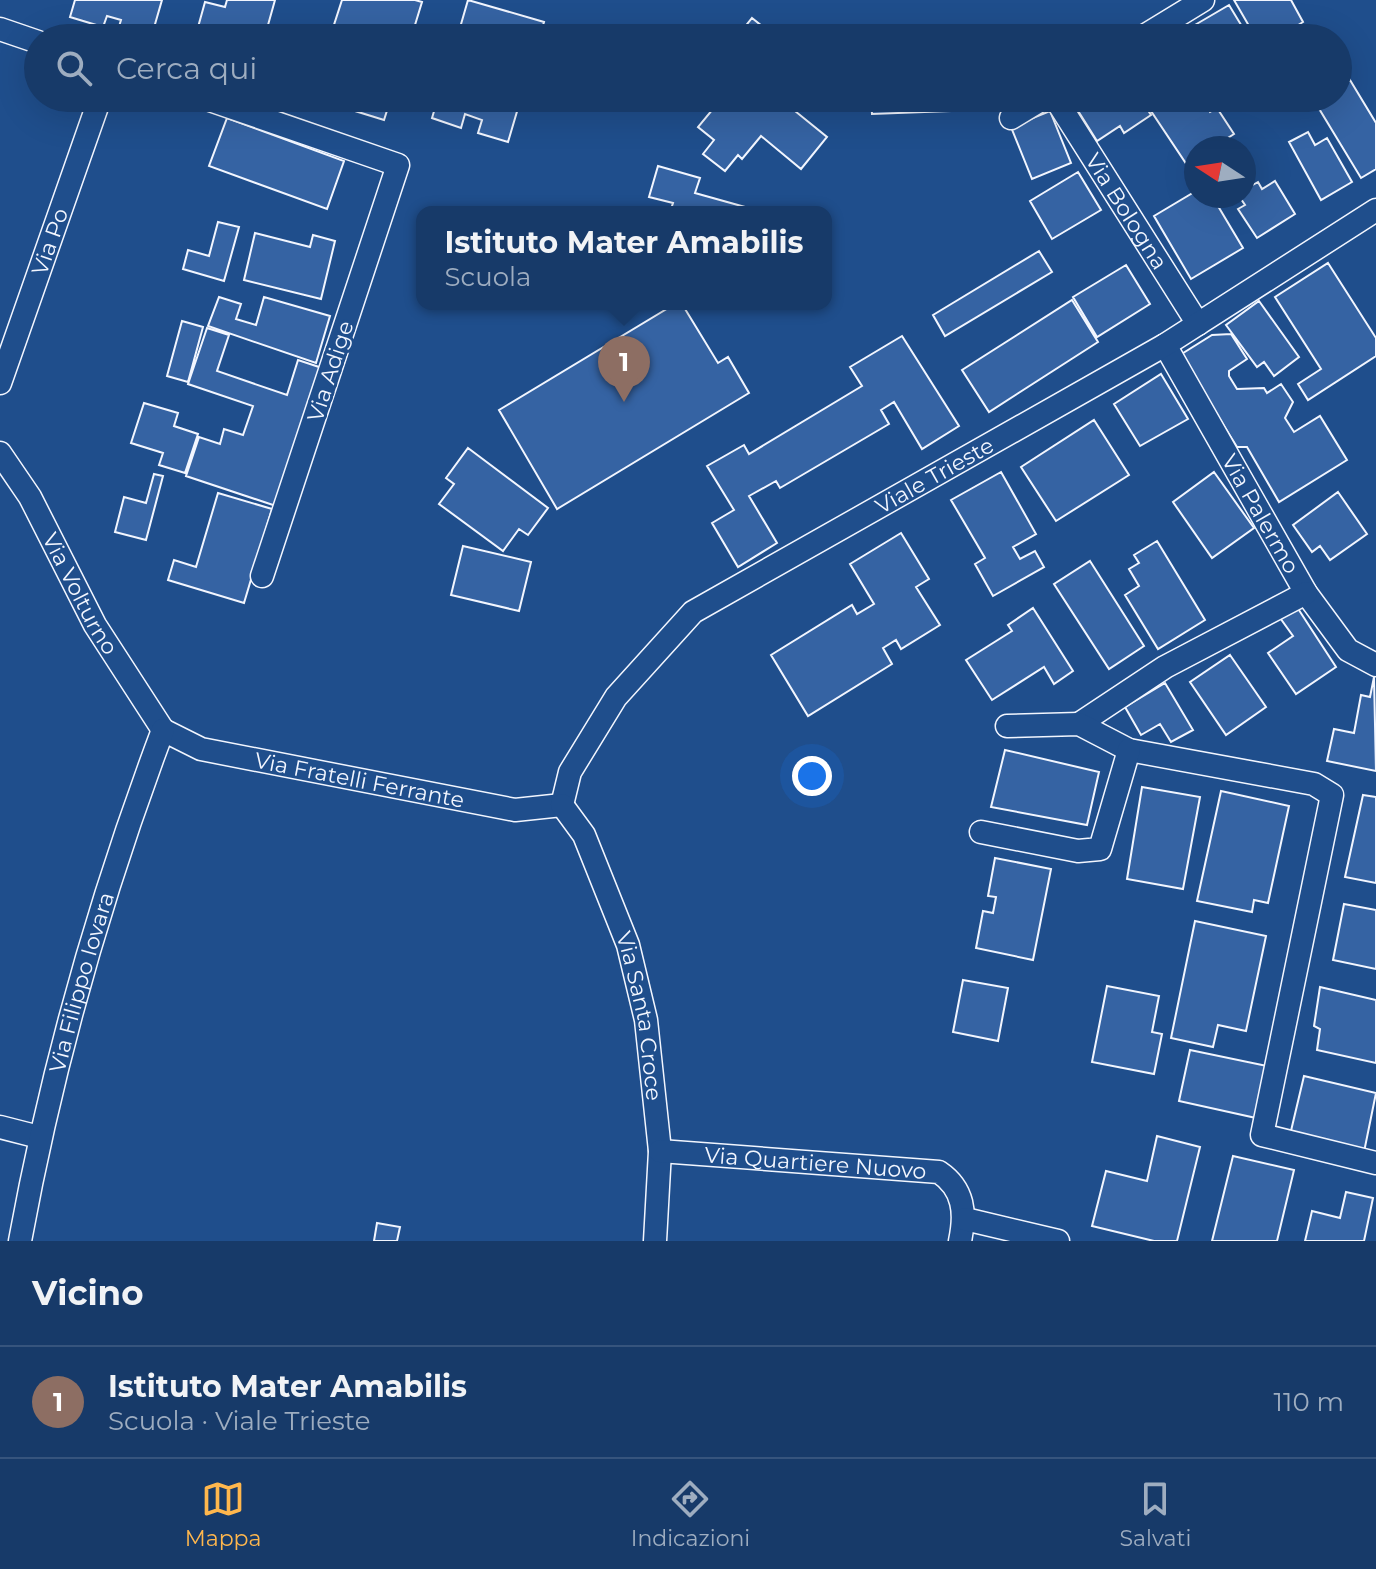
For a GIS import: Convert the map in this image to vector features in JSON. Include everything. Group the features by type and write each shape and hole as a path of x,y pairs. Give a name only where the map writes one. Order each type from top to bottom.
{"street":[{"path":"1164,24 1203,0"},
{"path":"0,29 24,37"},
{"name":"Via Po","path":"0,383 95,112"},
{"name":"Via Adige","path":"245,112 398,165 262,576"},
{"path":"1011,118 1021,112"},
{"name":"Via Bologna","path":"1064,112 1198,324"},
{"name":"Viale Trieste","path":"562,805 570,772 616,697 693,612 1165,345 1376,210"},
{"name":"Via Palermo","path":"1165,345 1306,593 1348,650 1376,665"},
{"name":"Via Volturno","path":"0,453 30,497 95,625 163,730"},
{"path":"1079,724 1165,667 1306,593"},
{"path":"1007,726 1079,724 1129,750 1314,784 1332,795 1296,983 1262,1135 1376,1163"},
{"name":"Via Fratelli Ferrante","path":"163,730 201,749 500,807 537,809 562,805"},
{"name":"Via Filippo Iovara","path":"20,1241 39,1137 86,956 163,730"},
{"path":"981,832 1078,851 1100,849 1129,750"},
{"name":"Via Santa Croce","path":"562,805 584,835 628,945 646,1020 660,1151 655,1241"},
{"path":"0,1127 39,1137"},
{"name":"Via Quartiere Nuovo","path":"660,1151 939,1172 951,1180 959,1193 962,1230"},
{"path":"962,1230 1058,1241"}],"building":[{"path":"75,0 162,0 155,24 120,24 121,20 107,16 104,24 93,24 70,17"},
{"path":"227,0 275,0 268,24 199,24 205,2 225,7"},
{"path":"342,0 422,2 415,24 334,24"},
{"path":"468,0 544,22 543,24 461,24"},
{"path":"1234,0 1291,0 1303,22 1300,24 1248,24"},
{"path":"1229,5 1241,24 1197,24"},
{"path":"1352,83 1376,123 1376,169 1361,178 1321,112 1352,112"},
{"path":"358,112 387,112 384,120"},
{"path":"434,112 517,112 508,142 478,133 482,120 465,114 461,128 432,118"},
{"path":"710,112 796,112 827,137 801,169 761,136 742,159 738,155 725,171 703,154 714,140 698,127"},
{"path":"872,112 925,112 872,114"},
{"path":"1050,112 1071,163 1032,179 1011,127"},
{"path":"1079,112 1149,112 1151,115 1124,133 1120,126 1097,141"},
{"path":"1152,112 1220,112 1234,134 1184,136 1184,160"},
{"path":"227,118 344,161 327,209 209,166"},
{"path":"1308,132 1315,145 1327,138 1352,182 1321,200 1289,142"},
{"path":"658,166 700,178 695,193 742,206 672,206 673,203 649,197"},
{"path":"1078,172 1101,210 1052,239 1030,201"},
{"path":"1275,181 1295,214 1257,238 1238,209 1256,208 1256,183 1262,189"},
{"path":"1184,198 1184,208 1219,208 1243,248 1191,279 1154,216"},
{"path":"218,222 239,227 224,281 183,269 188,250 209,256"},
{"path":"255,233 310,247 313,235 335,241 321,299 244,280"},
{"path":"1039,251 1052,272 945,336 933,315"},
{"path":"1328,263 1376,338 1376,356 1308,400 1298,384 1321,369 1275,297"},
{"path":"1126,265 1150,304 1097,337 1073,297"},
{"path":"219,297 241,304 236,319 256,325 264,297 330,316 316,363 208,326"},
{"path":"1072,300 1098,342 989,412 962,370"},
{"path":"1259,301 1299,357 1274,376 1264,362 1257,367 1226,325"},
{"path":"665,310 686,310 718,363 728,357 749,393 557,509 499,410"},
{"path":"182,321 203,327 188,382 167,376"},
{"path":"207,328 229,335 217,371 287,395 298,360 322,368 276,506 186,476 199,437 220,444 224,429 243,435 253,406 188,384"},
{"path":"1231,334 1247,359 1229,371 1237,389 1264,388 1267,393 1281,384 1293,402 1285,418 1294,432 1320,416 1347,460 1279,502 1247,447 1237,447 1180,355 1212,335"},
{"path":"902,336 959,426 922,449 894,402 881,410 889,424 780,488 776,481 749,496 777,543 738,567 712,523 734,510 707,466 744,445 749,454 862,386 850,367"},
{"path":"1161,374 1188,419 1140,446 1114,404"},
{"path":"144,403 178,413 174,426 198,434 185,473 159,465 163,453 131,443"},
{"path":"1094,420 1129,475 1056,521 1021,467"},
{"path":"468,448 548,508 528,535 519,529 503,551 439,504 454,484 446,478"},
{"path":"1001,472 1036,534 1013,547 1020,559 1035,551 1044,567 993,596 975,564 985,558 951,500"},
{"path":"1214,472 1254,528 1212,558 1173,502"},
{"path":"154,474 163,476 146,540 115,532 124,497 146,503"},
{"path":"1338,492 1367,534 1330,560 1320,546 1312,552 1293,525"},
{"path":"218,493 272,509 244,603 168,580 174,560 196,567"},
{"path":"901,533 929,579 916,587 940,625 901,649 896,640 883,648 892,664 808,716 771,655 852,605 857,614 874,604 850,564"},
{"path":"1157,541 1205,620 1158,649 1125,595 1139,586 1129,569 1139,563 1134,555"},
{"path":"463,546 531,562 519,611 451,595"},
{"path":"1090,561 1144,646 1109,669 1054,584"},
{"path":"1295,604 1336,667 1296,694 1268,653 1293,636 1278,615"},
{"path":"1033,608 1073,671 1054,684 1044,667 992,700 966,660 1012,631 1008,625"},
{"path":"1230,655 1266,707 1226,735 1190,682"},
{"path":"1374,677 1376,771 1327,761 1334,729 1354,733 1361,695 1370,697"},
{"path":"1165,683 1193,730 1171,742 1160,724 1141,735 1125,707"},
{"path":"1005,750 1099,772 1087,825 991,807"},
{"path":"1142,787 1200,797 1183,889 1127,879"},
{"path":"1221,791 1289,806 1268,903 1254,900 1252,912 1197,901"},
{"path":"1363,795 1376,797 1376,883 1345,877"},
{"path":"995,858 1051,869 1033,960 976,948 983,911 993,913 996,897 988,896"},
{"path":"1344,904 1376,910 1376,969 1333,960"},
{"path":"1195,921 1266,936 1246,1031 1218,1025 1213,1047 1171,1038"},
{"path":"963,980 1008,988 998,1041 953,1032"},
{"path":"1107,986 1159,996 1152,1032 1162,1034 1154,1074 1092,1062"},
{"path":"1320,987 1376,1000 1376,1063 1317,1050 1320,1029 1314,1026"},
{"path":"1190,1050 1267,1066 1256,1118 1179,1101"},
{"path":"1304,1076 1376,1093 1364,1152 1290,1135"},
{"path":"1157,1136 1200,1147 1177,1241 1154,1241 1092,1226 1106,1171 1147,1181"},
{"path":"1233,1156 1294,1170 1277,1241 1212,1241"},
{"path":"1346,1192 1373,1198 1364,1241 1305,1241 1312,1211 1340,1218"},
{"path":"377,1223 400,1227 397,1241 374,1241"}],"place":[{"name":"Istituto Mater Amabilis","path":"624,402"}]}
